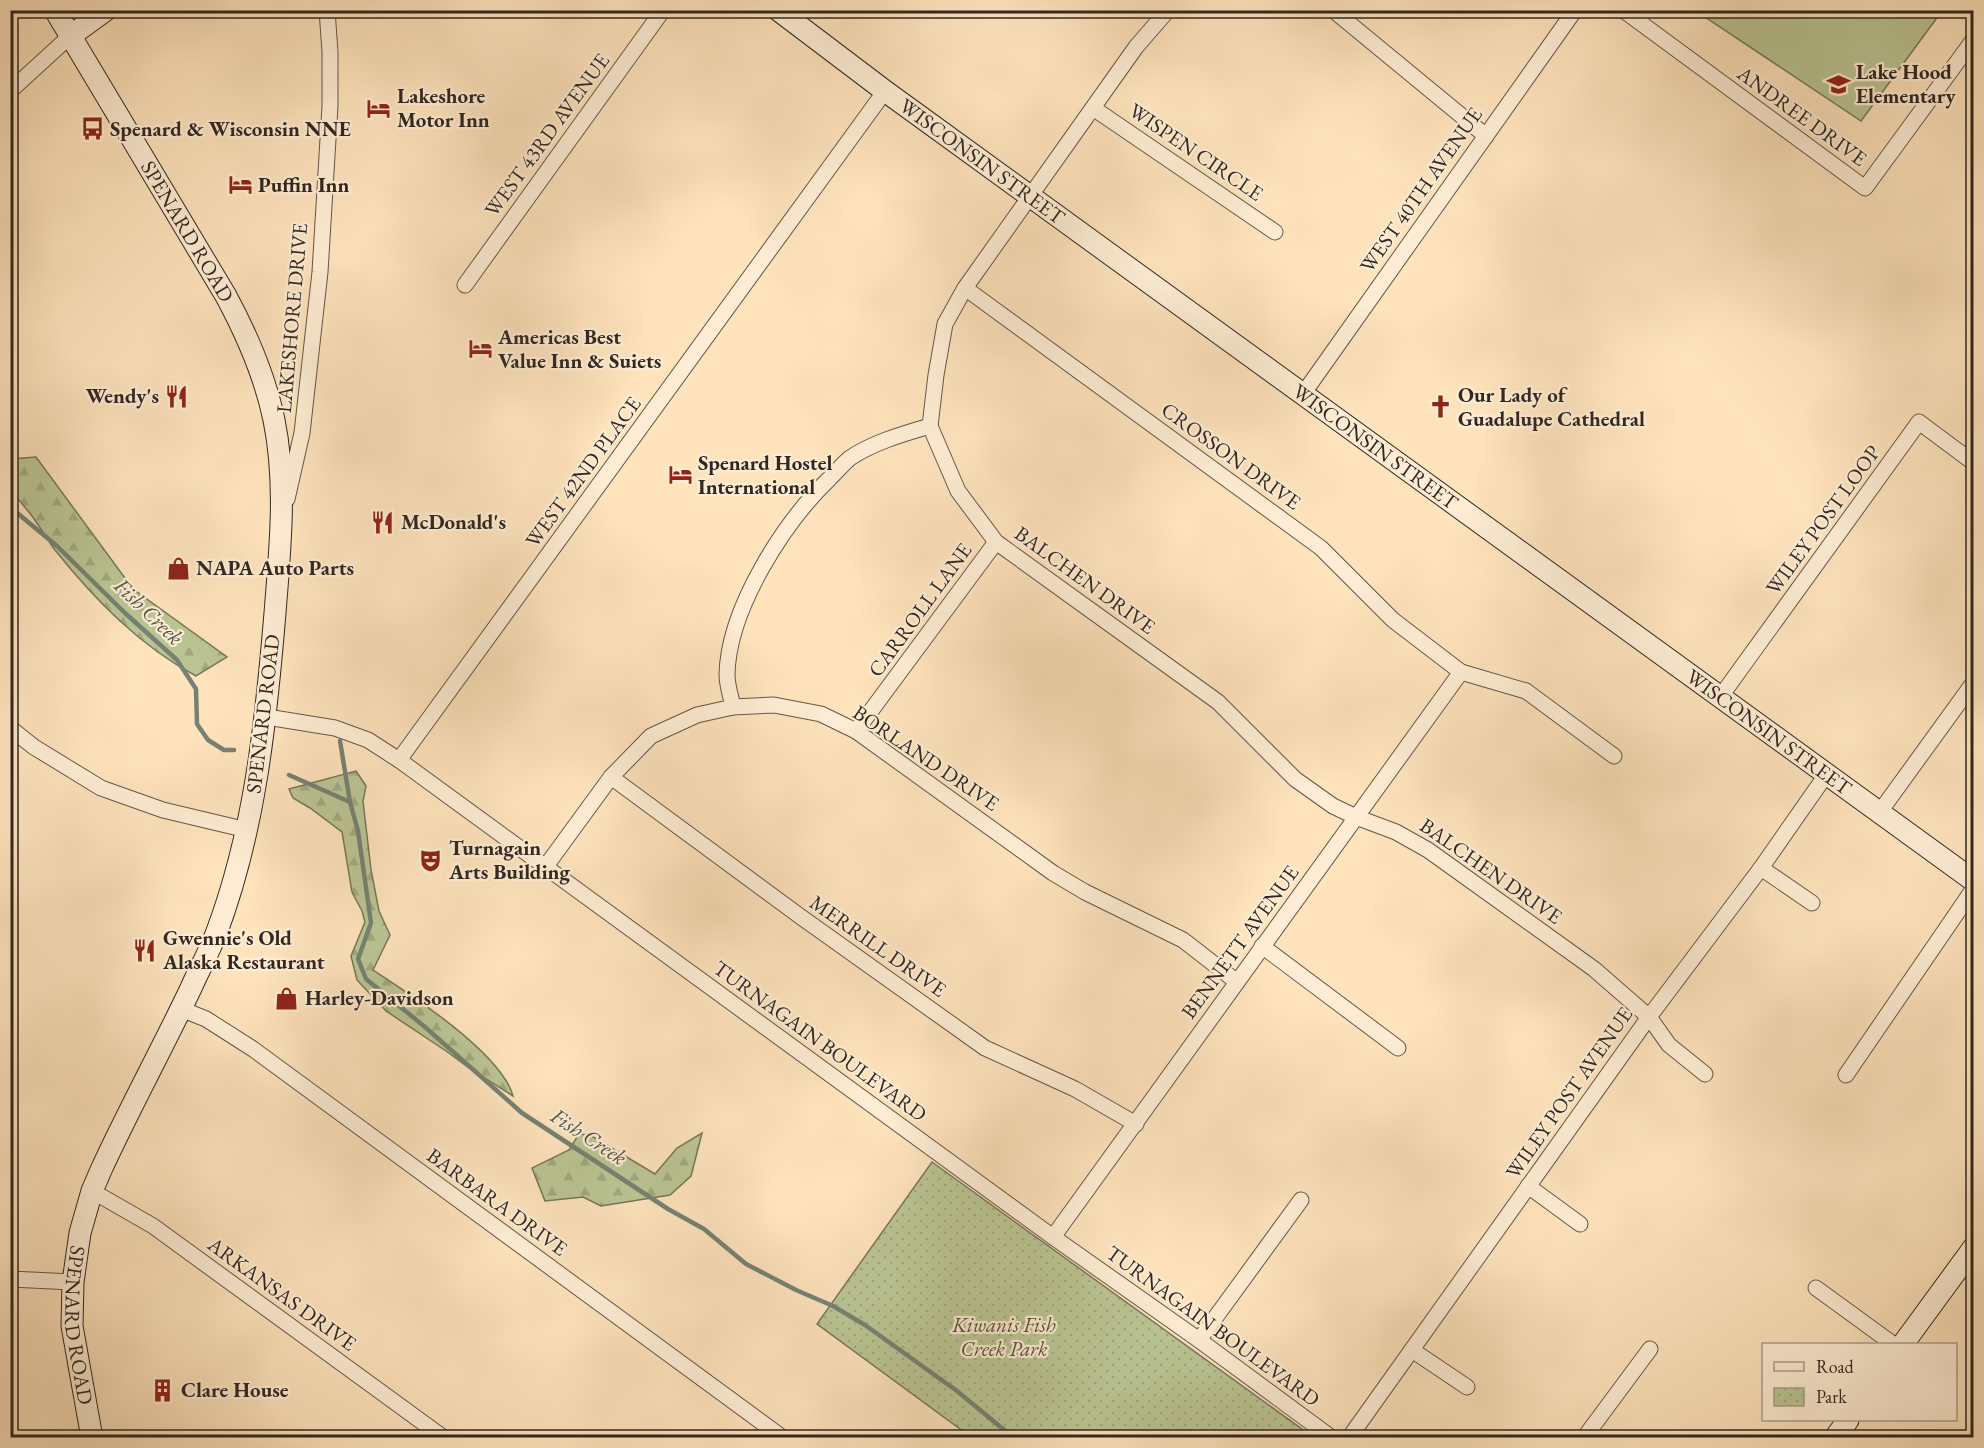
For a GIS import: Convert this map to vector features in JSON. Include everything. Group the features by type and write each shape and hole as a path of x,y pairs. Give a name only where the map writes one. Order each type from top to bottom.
{"street":[{"name":"SPENARD ROAD","path":"55,10 237,316 261,372 274,419 282,520 267,717 247,830 237,872 216,936 110,1150 92,1191 80,1233 72,1326 92,1437"},
{"path":"10,91 69,37 106,10"},
{"name":"LAKESHORE DRIVE","path":"282,520 302,433 320,272 330,106 327,10"},
{"name":"WEST 43RD AVENUE","path":"465,285 663,10"},
{"name":"WISCONSIN STREET","path":"778,10 885,91 1974,881"},
{"path":"733,706 727,676 734,634 748,593 777,542 813,495 850,459 894,436 930,426 945,324 965,288 1136,47 1168,10"},
{"path":"1333,10 1486,136"},
{"name":"WEST 40TH AVENUE","path":"1303,394 1575,10"},
{"name":"ANDREE DRIVE","path":"1623,10 1865,188 1974,39"},
{"name":"WEST 42ND PLACE","path":"399,760 885,91"},
{"name":"WISPEN CIRCLE","path":"1094,108 1275,232"},
{"name":"CROSSON DRIVE","path":"965,288 1322,548 1393,620 1461,672"},
{"name":"WILEY POST LOOP","path":"1721,696 1919,422 1974,463"},
{"name":"BALCHEN DRIVE","path":"930,426 958,491 996,542 1218,702 1295,778 1333,806 1396,832 1428,850 1594,969 1649,1017 1669,1045 1705,1074"},
{"path":"276,436 286,446 292,447 297,444 302,433"},
{"name":"CARROLL LANE","path":"856,731 996,542"},
{"path":"1461,672 1526,690 1614,756"},
{"name":"BENNETT AVENUE","path":"1053,1237 1461,672"},
{"path":"1879,813 1974,682"},
{"name":"BORLAND DRIVE","path":"546,866 611,777 651,736 697,715 733,706 774,705 821,714 856,731 1053,873 1085,892 1183,940 1237,982"},
{"name":"TURNAGAIN BOULEVARD","path":"267,717 335,728 368,740 399,760 1053,1237 1332,1437"},
{"path":"10,728 34,747 101,788 163,810 247,830"},
{"name":"WILEY POST AVENUE","path":"1349,1437 1649,1017 1761,868 1826,775"},
{"name":"MERRILL DRIVE","path":"611,777 801,917 985,1048 1074,1089 1136,1124"},
{"path":"1761,868 1812,903"},
{"path":"1846,1075 1974,888"},
{"path":"1262,946 1398,1048"},
{"name":"BARBARA DRIVE","path":"181,1009 206,1019 253,1049 783,1437"},
{"path":"1528,1186 1580,1224"},
{"name":"ARKANSAS DRIVE","path":"92,1191 153,1226 444,1437"},
{"path":"1199,1340 1301,1200"},
{"path":"1904,1343 1974,1247"},
{"path":"10,1279 74,1282"},
{"path":"1816,1288 1892,1343"},
{"path":"1584,1437 1650,1349"},
{"path":"1412,1350 1467,1387"},
{"path":"1835,1437 1847,1421"}],"green space":[{"path":"1696,11 1942,11 1861,121"},
{"path":"36,457 133,589 227,657 196,676 156,651 102,604 55,550 32,516 11,491 11,459"},
{"path":"356,771 366,786 363,801 371,870 379,911 390,935 373,970 430,1009 473,1044 505,1079 513,1096 386,1011 357,980 351,956 365,922 352,892 342,832 293,798 289,789"},
{"path":"702,1133 691,1176 670,1195 601,1206 583,1197 545,1201 532,1168 569,1150 579,1134 590,1135 655,1174 677,1148"},
{"name":"Kiwanis Fish Creek Park","path":"932,1162 1313,1437 971,1437 817,1324"}],"waterway":[{"name":"Fish Creek","path":"10,507 57,546 177,660 196,689 197,724 208,740 224,750 234,750"},
{"name":"Fish Creek","path":"340,741 350,802 358,831 371,923 358,959 366,979 425,1027 522,1113 668,1209 704,1229 746,1264 833,1306 865,1325 957,1391 1016,1438"},
{"name":"Fish Creek","path":"289,775 350,802"}],"place":[{"name":"Lake Hood Elementary","path":"1838,84"},
{"name":"Lakeshore Motor Inn","path":"379,108"},
{"name":"Spenard & Wisconsin NNE","path":"92,129"},
{"name":"Puffin Inn","path":"240,185"},
{"name":"Americas Best Value Inn & Suiets","path":"480,349"},
{"name":"Wendy's","path":"177,396"},
{"name":"Our Lady of Guadalupe Cathedral","path":"1440,407"},
{"name":"Spenard Hostel International","path":"680,475"},
{"name":"McDonald's","path":"383,522"},
{"name":"NAPA Auto Parts","path":"178,568"},
{"name":"Turnagain Arts Building","path":"431,860"},
{"name":"Gwennie's Old Alaska Restaurant","path":"145,950"},
{"name":"Harley-Davidson","path":"287,998"},
{"name":"Clare House","path":"163,1390"}]}
